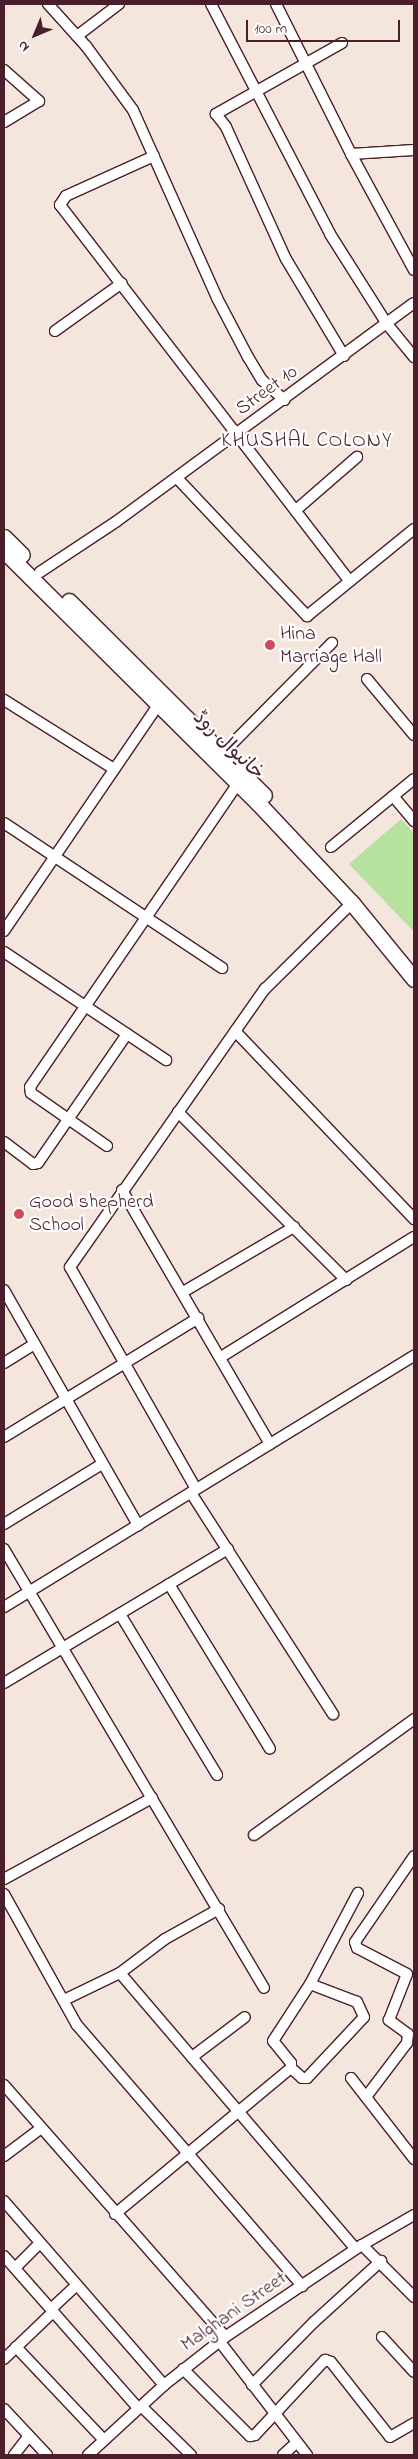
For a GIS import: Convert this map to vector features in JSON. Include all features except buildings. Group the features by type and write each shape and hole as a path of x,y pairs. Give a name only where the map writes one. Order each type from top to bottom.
{"main road":[{"name":"خانیوال روڈ","path":"4,537 223,753 322,855 414,963"},
{"name":"خانیوال روڈ","path":"4,551 238,783 352,903 414,979"}],"street":[{"path":"48,4 77,36 132,110 217,298 248,358 262,380 284,400"},
{"path":"77,36 120,4"},
{"path":"211,4 330,234 387,324 414,357"},
{"path":"276,4 351,154 414,270"},
{"path":"342,43 307,66 216,114 226,127 286,259 344,356"},
{"path":"4,70 40,101 4,122"},
{"path":"351,154 414,150"},
{"path":"154,156 66,196 60,205 350,581"},
{"path":"56,331 122,283"},
{"name":"Street 10","path":"40,572 177,478 414,303"},
{"path":"296,510 357,457"},
{"path":"177,478 307,616 414,529"},
{"path":"223,753 332,643"},
{"path":"367,679 414,735"},
{"path":"4,700 114,769"},
{"path":"4,931 158,705"},
{"path":"331,848 414,779"},
{"path":"107,1146 29,1090 238,783"},
{"path":"393,796 414,821"},
{"path":"4,823 222,968"},
{"path":"333,1714 228,1549 70,1267 122,1190 265,989 352,903"},
{"path":"4,952 166,1060"},
{"path":"235,1031 414,1219"},
{"path":"4,1142 36,1164 127,1034"},
{"path":"178,1112 346,1280"},
{"path":"122,1190 270,1444"},
{"path":"183,1292 294,1227"},
{"path":"220,1357 414,1237"},
{"path":"4,1290 138,1525"},
{"path":"4,1437 198,1318"},
{"path":"4,1364 34,1344"},
{"path":"4,1607 414,1356"},
{"path":"4,1524 102,1464"},
{"path":"4,1549 220,1909 264,1988"},
{"path":"4,1683 228,1549"},
{"path":"169,1584 270,1749"},
{"path":"120,1614 217,1775"},
{"path":"254,1835 414,1719"},
{"path":"4,1879 152,1798"},
{"path":"366,2097 411,2045 408,2034 389,2020 406,1972 358,1948 355,1942 414,1856"},
{"path":"310,1984 357,2002 364,2017 307,2078 302,2078 291,2068 291,2062 272,2041 310,1984 358,1893"},
{"path":"4,1894 77,2026 302,2286"},
{"path":"64,2000 120,1973 165,1939 220,1909"},
{"path":"120,1973 238,2112 359,2247 381,2262 414,2297"},
{"path":"192,2057 245,2017"},
{"path":"115,2214 291,2068"},
{"path":"350,2078 414,2159"},
{"path":"4,2085 222,2339 252,2386 308,2455"},
{"path":"4,2156 40,2129"},
{"path":"4,2202 164,2385"},
{"name":"Malghani Street","path":"88,2455 164,2385 222,2339 359,2247 414,2214"},
{"path":"15,2268 40,2243"},
{"path":"4,2256 139,2407 191,2455"},
{"path":"252,2386 314,2322 381,2262"},
{"path":"4,2359 77,2285"},
{"path":"382,2337 414,2372"},
{"path":"16,2347 104,2440"},
{"path":"183,2369 250,2436 275,2414 324,2360 330,2362 390,2437 414,2423"},
{"path":"4,2409 47,2455"},
{"path":"14,2455 29,2436"},
{"path":"283,2455 296,2442"}],"green space":[{"path":"401,819 414,833 414,932 349,864"}],"place":[{"name":"Hina Marriage Hall","path":"270,645"},
{"name":"Good shepherd School","path":"19,1214"}],"district":[{"name":"KHUSHAL COLONY","path":"307,441"}]}
